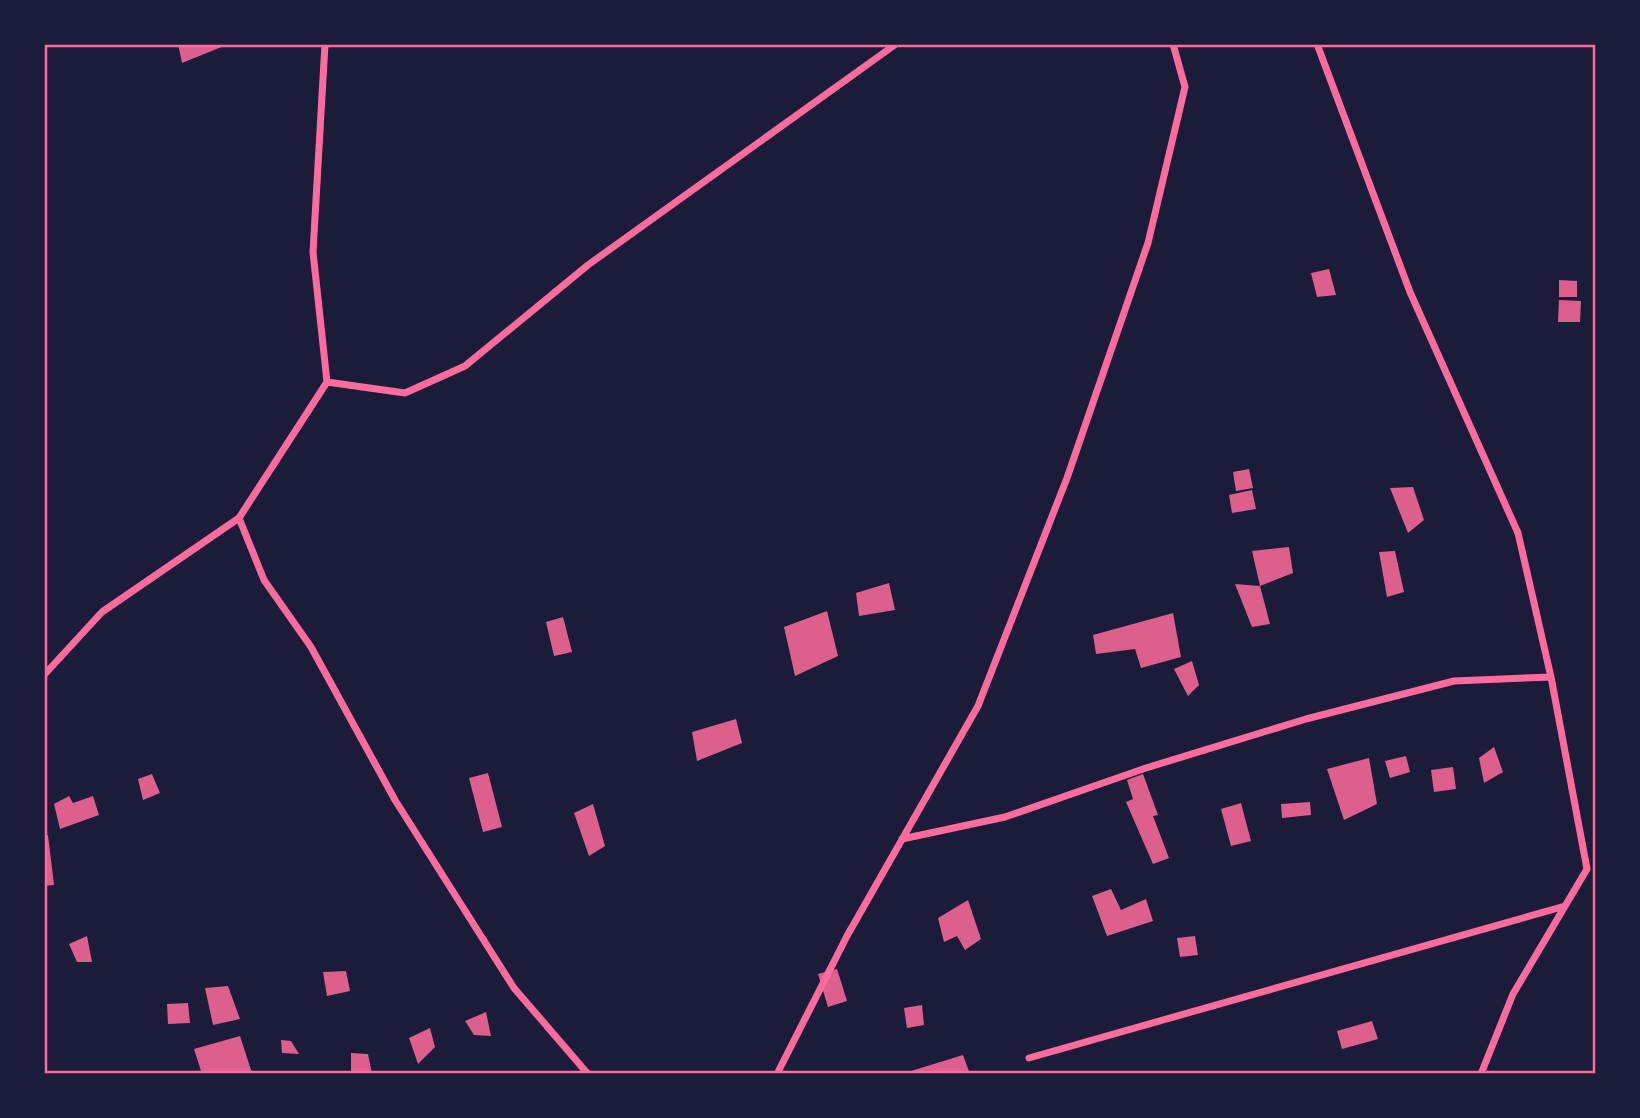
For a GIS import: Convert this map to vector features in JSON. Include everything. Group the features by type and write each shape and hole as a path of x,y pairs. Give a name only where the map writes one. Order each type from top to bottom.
{"street":[{"path":"44,675 102,612 239,518 327,382 313,253 325,44"},
{"path":"327,382 405,393 465,366 588,265 896,44"},
{"path":"777,1074 847,936 978,706 1067,478 1148,243 1185,87 1172,44"},
{"path":"1317,44 1410,292 1518,533 1551,677 1587,869 1513,994 1481,1074"},
{"path":"239,518 264,580 311,647 395,800 514,988 588,1074"},
{"path":"902,839 1005,817 1146,768 1306,719 1454,681 1551,677"},
{"path":"1029,1058 1565,906"}],"building":[{"path":"178,44 229,44 182,63"},
{"path":"1329,269 1336,295 1317,297 1311,273"},
{"path":"1559,280 1577,281 1577,297 1559,297"},
{"path":"1559,300 1581,301 1580,322 1558,322"},
{"path":"1249,469 1253,488 1236,491 1233,472"},
{"path":"1413,487 1424,520 1408,533 1390,488"},
{"path":"1252,490 1256,509 1232,513 1229,495"},
{"path":"1289,547 1293,573 1260,586 1252,551"},
{"path":"1395,551 1404,592 1387,597 1379,552"},
{"path":"889,583 895,610 859,616 856,593"},
{"path":"1235,584 1260,586 1270,624 1252,627"},
{"path":"827,611 838,656 795,676 784,627"},
{"path":"1173,613 1181,657 1141,668 1135,649 1096,654 1093,635"},
{"path":"563,617 572,652 554,656 546,622"},
{"path":"1192,661 1199,685 1188,696 1174,669"},
{"path":"736,719 742,743 697,761 692,732"},
{"path":"1494,747 1503,772 1484,783 1479,758"},
{"path":"1406,756 1410,772 1390,778 1385,761"},
{"path":"1369,758 1377,804 1344,820 1327,769"},
{"path":"1453,767 1456,789 1434,792 1431,770"},
{"path":"488,773 502,827 483,832 469,778"},
{"path":"152,774 160,793 143,800 138,779"},
{"path":"1143,774 1158,815 1153,816 1169,858 1153,864 1126,802 1133,799 1127,780"},
{"path":"69,796 73,803 93,796 99,815 60,829 54,804"},
{"path":"1310,802 1311,815 1282,818 1281,804"},
{"path":"1241,803 1251,841 1231,846 1221,809"},
{"path":"593,804 605,846 589,856 574,813"},
{"path":"48,835 54,885 44,886 44,837"},
{"path":"1111,889 1121,910 1146,899 1153,921 1107,936 1092,896"},
{"path":"968,900 981,939 965,950 957,936 944,942 938,918"},
{"path":"87,936 92,962 77,962 69,944"},
{"path":"1195,936 1198,955 1180,957 1177,938"},
{"path":"837,969 847,1001 828,1007 818,974"},
{"path":"346,971 350,991 327,996 323,972"},
{"path":"228,986 240,1019 213,1025 205,988"},
{"path":"188,1003 190,1023 168,1024 167,1004"},
{"path":"922,1005 924,1025 907,1028 904,1008"},
{"path":"486,1012 491,1036 474,1035 465,1021"},
{"path":"1372,1021 1378,1039 1342,1049 1337,1031"},
{"path":"430,1028 435,1047 418,1064 409,1038"},
{"path":"240,1036 252,1073 202,1074 194,1049"},
{"path":"281,1040 291,1041 299,1054 282,1053"},
{"path":"351,1053 368,1054 372,1074 351,1074"},
{"path":"963,1055 970,1074 912,1074 911,1071"}]}
